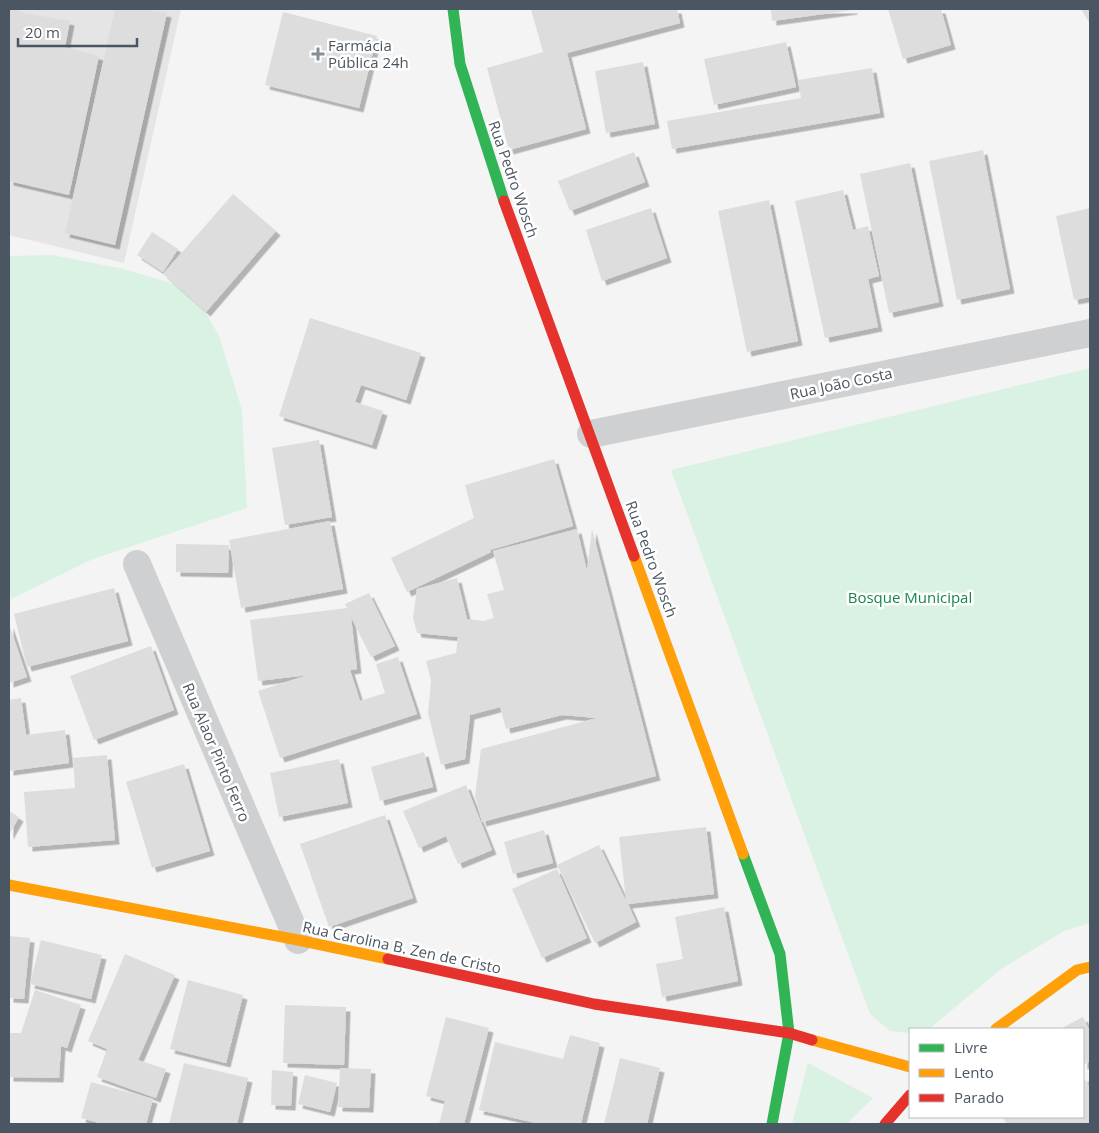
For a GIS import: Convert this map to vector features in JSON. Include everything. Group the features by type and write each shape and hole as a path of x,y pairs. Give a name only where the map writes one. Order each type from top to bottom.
{"street":[{"name":"Rua Pedro Wosch","path":"453,9 460,64 495,176 780,954 789,1033 772,1124"},
{"name":"Rua João Costa","path":"591,434 1090,333"},
{"name":"Rua Alaor Pinto Ferro","path":"137,564 298,940"},
{"name":"Rua Carolina B. Zen de Cristo","path":"9,885 298,940 594,1004 789,1033 909,1067"},
{"path":"997,1028 1077,970 1090,967"},
{"path":"885,1124 909,1096"}],"shaded area":[{"path":"9,9 181,9 124,263 9,235"}],"green space":[{"path":"52,255 124,269 193,290 219,336 242,410 247,508 93,559 9,600 9,256"},
{"name":"Bosque Municipal","path":"1090,368 1090,923 1064,931 1001,969 930,1028 909,1028 909,1033 890,1031 870,1014 671,470"},
{"path":"808,1063 873,1098 847,1124 792,1124"}],"building":[{"path":"9,9 20,9 19,12 70,21 65,47 99,56 69,195 9,181"},
{"path":"115,9 145,9 167,13 115,245 65,233"},
{"path":"531,9 677,9 680,23 567,53 586,129 509,150 487,68 543,52"},
{"path":"771,9 853,9 853,10 772,21"},
{"path":"888,9 941,9 951,45 903,59"},
{"path":"1081,9 1090,9 1090,24"},
{"path":"283,12 377,36 359,108 265,85"},
{"path":"786,42 796,87 714,105 704,59"},
{"path":"643,62 655,124 606,133 595,71"},
{"path":"872,68 880,113 672,149 667,121 801,98 798,80"},
{"path":"983,150 1010,289 957,300 929,161"},
{"path":"634,152 645,182 570,211 558,181"},
{"path":"910,163 939,302 889,313 860,174"},
{"path":"843,190 853,230 868,226 879,276 868,279 878,327 825,338 795,201"},
{"path":"233,194 276,231 206,312 163,274"},
{"path":"769,200 798,341 747,352 718,211"},
{"path":"651,208 667,258 602,281 586,230"},
{"path":"1090,208 1090,297 1074,300 1056,216"},
{"path":"152,232 178,249 163,272 137,255"},
{"path":"310,318 421,353 406,400 361,385 355,402 383,411 372,445 279,416"},
{"path":"319,440 332,517 285,525 272,448"},
{"path":"554,459 573,526 490,550 491,552 407,592 391,558 474,518 465,485"},
{"path":"330,521 343,589 241,608 229,540"},
{"path":"577,529 587,571 592,529 656,776 482,822 475,796 481,749 597,718 562,715 506,729 500,707 470,715 465,759 441,765 428,713 431,681 426,661 456,653 458,637 417,633 413,618 417,589 457,578 467,619 483,621 494,618 487,594 504,590 493,551"},
{"path":"176,544 229,545 228,573 176,572"},
{"path":"114,588 128,641 27,667 14,614"},
{"path":"369,593 395,646 371,657 351,617 357,669 350,670 360,701 385,693 376,664 398,657 417,714 280,758 258,691 308,675 258,681 250,620 347,608 345,604"},
{"path":"9,624 27,677 9,683"},
{"path":"151,646 174,710 94,740 70,676"},
{"path":"21,698 26,735 65,730 69,763 9,771 9,700"},
{"path":"424,752 433,787 380,801 371,767"},
{"path":"107,755 115,840 28,847 24,792 75,788 73,758"},
{"path":"339,759 348,803 279,817 270,773"},
{"path":"184,764 210,851 152,868 126,782"},
{"path":"466,785 492,850 458,864 446,836 419,848 403,811"},
{"path":"9,811 19,817 9,835"},
{"path":"385,815 413,898 329,927 300,844"},
{"path":"706,827 714,894 628,904 636,922 595,943 557,865 599,845 626,901 619,837"},
{"path":"544,830 553,863 513,874 504,842"},
{"path":"557,869 587,938 542,958 512,889"},
{"path":"724,907 738,981 662,997 656,964 683,959 675,917"},
{"path":"9,936 30,938 24,999 9,998"},
{"path":"41,940 102,955 91,999 30,984"},
{"path":"125,954 175,975 138,1060 166,1069 156,1098 97,1077 107,1049 88,1041"},
{"path":"188,980 243,995 226,1063 170,1049"},
{"path":"35,990 81,1005 67,1048 61,1046 59,1078 9,1077 9,1033 21,1033"},
{"path":"285,1005 346,1007 344,1065 283,1063"},
{"path":"446,1017 489,1028 464,1124 439,1124 445,1101 426,1096"},
{"path":"1083,1017 1090,1032 1090,1061 1084,1064 1084,1028 1062,1028"},
{"path":"570,1035 600,1043 581,1124 540,1124 479,1110 495,1042 563,1059"},
{"path":"620,1058 660,1068 647,1124 604,1124"},
{"path":"184,1063 248,1078 237,1124 169,1124"},
{"path":"340,1068 371,1069 369,1108 338,1107"},
{"path":"272,1070 293,1072 291,1106 271,1105"},
{"path":"305,1075 337,1083 330,1112 298,1104"},
{"path":"1084,1078 1090,1088 1090,1124 1007,1124 1003,1118 1084,1118"},
{"path":"91,1082 153,1099 146,1124 103,1124 81,1118"}],"traffic: fast":[{"path":"453,9 460,64 504,201"},
{"path":"743,854 780,954 789,1033 772,1124"}],"traffic: slow":[{"path":"634,556 743,854"},
{"path":"9,885 388,959"},
{"path":"997,1028 1077,970 1090,967"},
{"path":"812,1040 909,1067"}],"traffic: jam":[{"path":"504,201 634,556"},
{"path":"388,959 594,1004 789,1033 812,1040"},
{"path":"885,1124 909,1096"}],"place":[{"name":"Farmácia Pública 24h","path":"318,54"}]}
